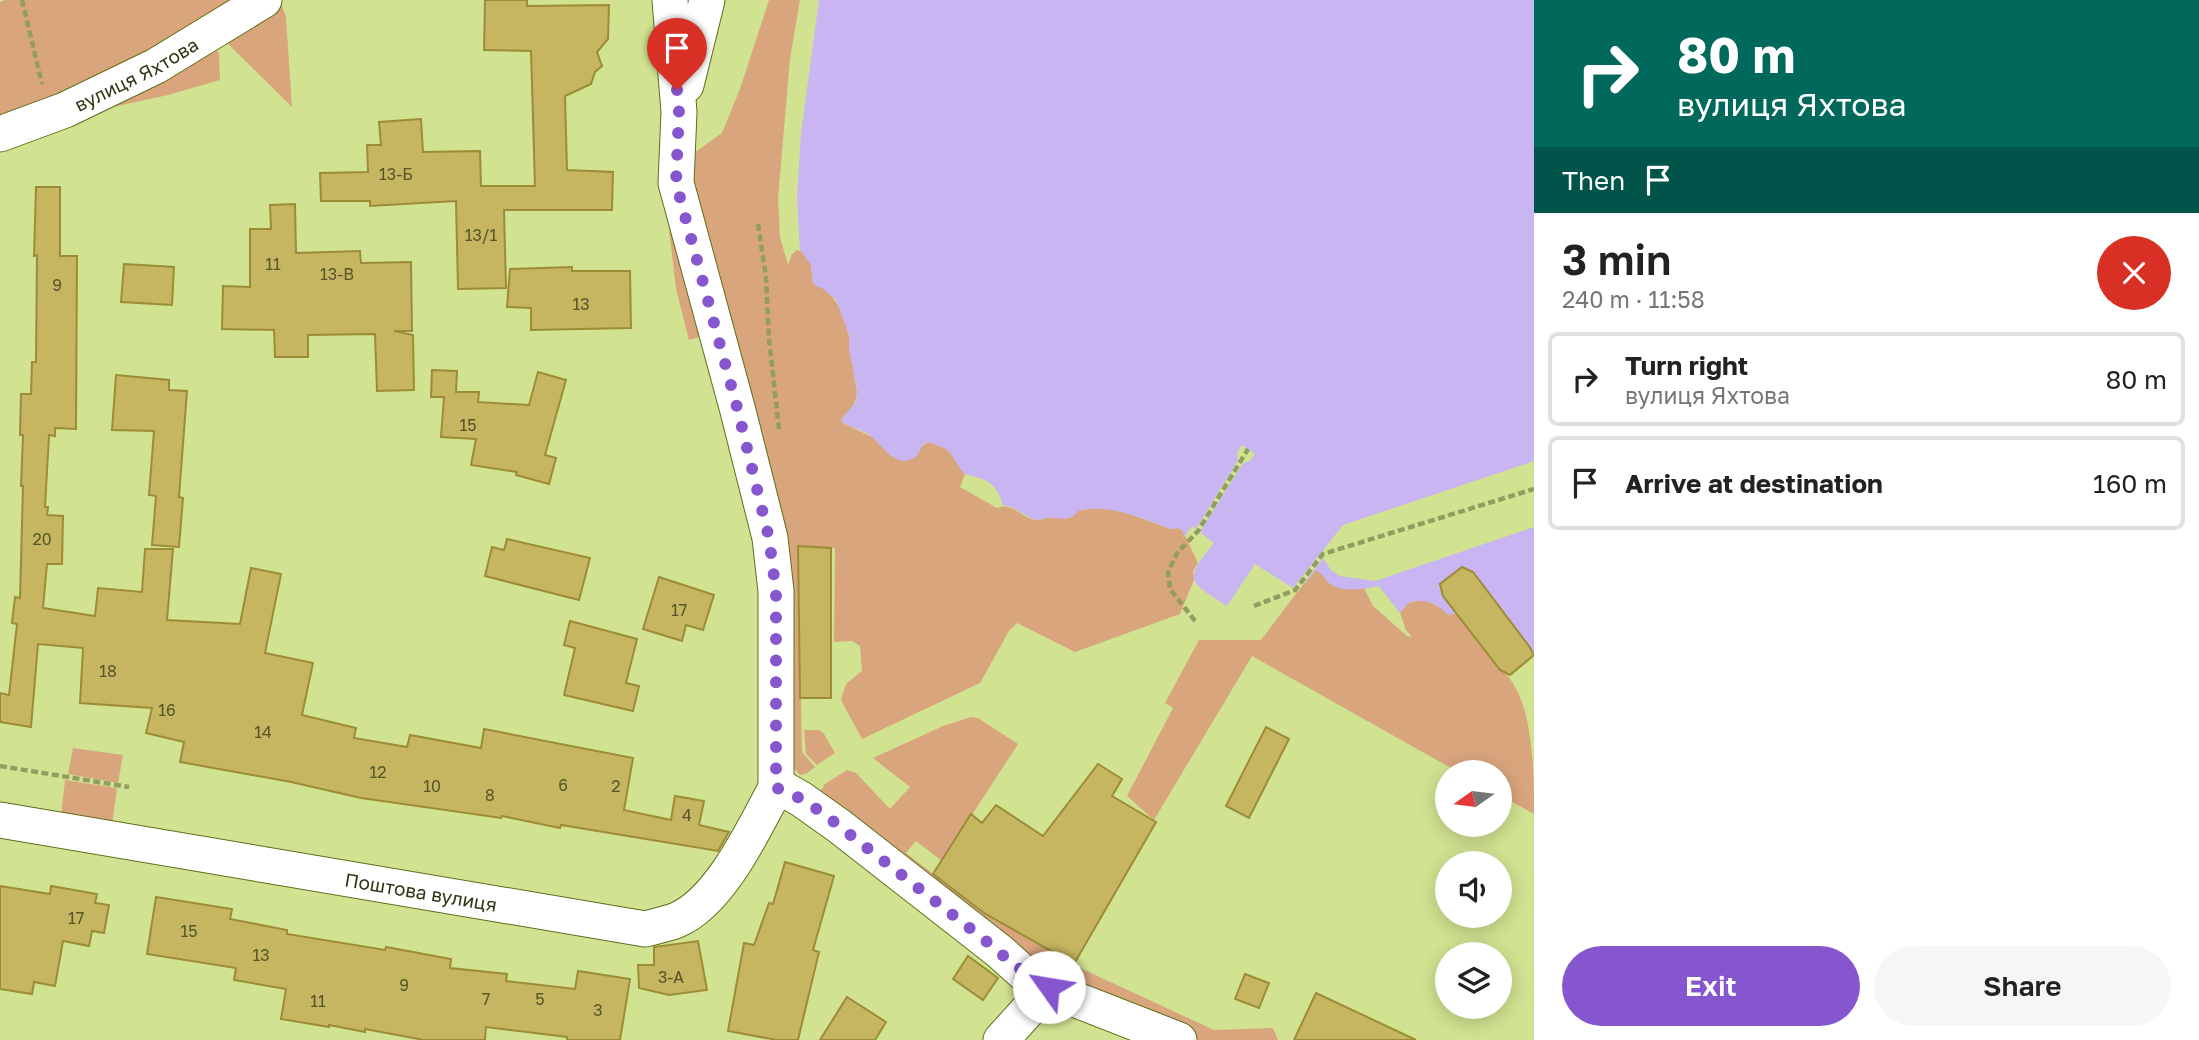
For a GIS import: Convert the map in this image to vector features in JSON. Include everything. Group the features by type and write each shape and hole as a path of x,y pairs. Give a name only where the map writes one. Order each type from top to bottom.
{"street":[{"name":"вулиця Яхтова","path":"0,134 83,102 156,66 264,0"},
{"path":"670,0 679,112 676,183 738,411 769,538 776,592 776,788 801,799 839,826 999,951 1028,977 1179,1040"},
{"path":"679,112 708,0"},
{"name":"Поштова вулиця","path":"0,820 645,929 678,920 703,901 730,871 776,788"},
{"path":"1001,1040 1049,987"}],"path":[{"path":"22,0 49,116"},
{"path":"758,224 766,277 769,339 779,432"},
{"path":"1195,621 1170,589 1168,572 1177,553 1198,531 1248,449"},
{"path":"1254,606 1295,590 1322,554 1534,489"},
{"path":"0,766 129,787"}],"shaded area":[{"path":"248,0 225,15 0,124 0,2"},
{"path":"280,0 286,17 292,107 221,37"},
{"path":"769,0 800,0 790,59 778,198 780,237 788,265 792,254 797,250 804,252 811,265 813,283 822,287 832,297 845,321 857,391 855,403 845,415 843,423 872,437 891,456 919,451 928,442 944,448 951,453 965,474 960,487 997,508 1013,508 1032,519 1101,508 1122,512 1171,529 1178,528 1183,531 1198,563 1180,614 1075,652 1017,623 1009,631 980,683 862,739 841,700 846,684 862,671 860,646 852,641 834,642 835,548 798,546 802,752 815,767 800,775 790,764 783,653 684,160 722,133 740,89"},
{"path":"819,0 1534,0 1534,655 1473,572 1462,567 1441,584 1443,596 1456,613 1448,615 1439,607 1424,601 1408,603 1400,613 1379,586 1338,588 1316,570 1298,591 1255,564 1227,606 1204,591 1194,579 1197,565 1214,543 1192,526 1184,537 1183,531 1178,528 1171,529 1126,513 1102,509 1078,511 1067,518 1034,520 1012,507 1003,505 990,483 965,474 943,448 927,442 914,458 901,460 895,458 868,434 843,423 841,419 856,402 857,391 849,335 836,300 813,283 811,265 800,250 797,199 801,133"},
{"path":"209,45 219,53 220,80 104,109"},
{"path":"664,187 703,336 689,340 676,289"},
{"path":"1316,570 1339,587 1364,588 1373,606 1407,636 1412,637 1406,630 1400,613 1408,603 1422,600 1456,613 1512,682 1520,697 1530,736 1534,814 1512,802 1512,760 1437,760 1252,656 1154,820 1127,796 1173,708 1165,703 1199,640 1261,640"},
{"path":"971,717 978,718 1018,744 942,861 916,841 906,853 984,913 1078,967 1214,1030 1273,1028 1278,1040 1193,1040 1072,990 820,792 825,784 847,770 856,773 890,809 910,787 873,758 943,726"},
{"path":"804,730 819,730 835,753 817,765 806,754"},
{"path":"73,748 123,755 118,783 68,774"},
{"path":"65,780 117,788 112,825 61,816"}],"pier":[{"path":"1242,445 1255,454 1250,461 1243,463 1200,532 1196,529 1238,460 1237,453"},
{"path":"1534,461 1534,527 1375,581 1340,576 1331,570 1323,558 1298,591 1293,588 1343,525"}],"building":[{"path":"485,0 527,0 527,6 609,5 608,39 597,52 602,66 595,72 591,84 565,96 567,170 613,172 612,210 504,210 506,288 458,289 456,201 370,206 370,201 321,201 320,173 368,172 367,145 381,145 379,122 421,119 423,152 480,151 481,186 535,186 531,51 484,50"},
{"path":"36,187 60,187 60,256 77,256 76,429 55,428 55,436 49,435 45,507 48,507 47,515 63,516 62,564 47,564 43,608 95,616 98,588 142,592 145,549 173,549 167,620 240,624 251,568 281,574 265,653 313,663 302,715 356,728 354,738 407,747 410,735 481,748 484,729 633,758 624,810 671,820 675,796 704,801 699,825 729,832 718,851 561,825 560,828 502,816 501,818 361,798 180,762 184,742 146,733 152,708 80,703 83,648 38,644 31,727 0,722 0,693 9,695 17,624 12,623 15,597 20,598 23,486 21,394 31,394 32,362 36,362"},
{"path":"295,204 296,253 360,251 361,263 411,262 412,331 394,331 413,335 414,390 377,391 375,334 308,335 308,357 275,357 274,330 222,329 223,286 250,287 250,229 271,229 270,205"},
{"path":"124,264 174,267 172,305 121,302"},
{"path":"572,267 572,271 630,271 631,328 531,330 531,308 507,307 510,269"},
{"path":"432,370 457,371 456,392 479,392 478,402 529,405 538,372 566,380 545,455 556,458 549,484 516,475 517,472 471,465 476,439 441,437 444,397 431,397"},
{"path":"116,375 169,380 169,390 187,391 179,497 183,498 179,547 152,545 156,496 149,495 154,431 112,430"},
{"path":"507,539 590,558 579,600 485,576 492,547 504,550"},
{"path":"798,546 831,548 831,698 800,698"},
{"path":"1462,567 1473,572 1534,655 1510,675 1500,670 1443,596 1440,584"},
{"path":"659,577 714,595 703,630 686,625 682,641 643,629"},
{"path":"570,621 637,639 626,683 639,686 633,711 564,695 575,648 564,645"},
{"path":"1266,727 1289,739 1249,818 1226,806"},
{"path":"1098,764 1122,779 1112,796 1156,822 1074,964 984,913 933,874 971,814 982,823 996,805 1043,836"},
{"path":"785,862 834,876 813,950 819,952 798,1040 777,1040 728,1031 744,943 754,945 769,903 773,904"},
{"path":"0,886 50,894 51,886 97,894 95,903 109,905 104,933 92,931 89,946 63,941 55,986 34,982 32,994 0,989"},
{"path":"156,897 232,909 230,919 287,930 287,934 451,959 450,968 507,974 506,981 575,989 578,971 630,979 620,1040 567,1040 567,1037 486,1027 485,1040 424,1040 365,1029 365,1032 281,1019 286,989 234,980 236,968 147,954"},
{"path":"698,941 707,990 669,995 639,988 638,965 654,965 654,947"},
{"path":"968,956 998,978 983,1000 953,979"},
{"path":"1245,974 1269,983 1259,1008 1235,999"},
{"path":"1316,993 1416,1040 1294,1040"},
{"path":"847,997 886,1022 875,1040 820,1040"}],"route":[{"path":"677,90 679,112 676,183 738,411 769,538 776,592 776,788 801,799 839,826 999,951 1028,977 1049,987"}]}
